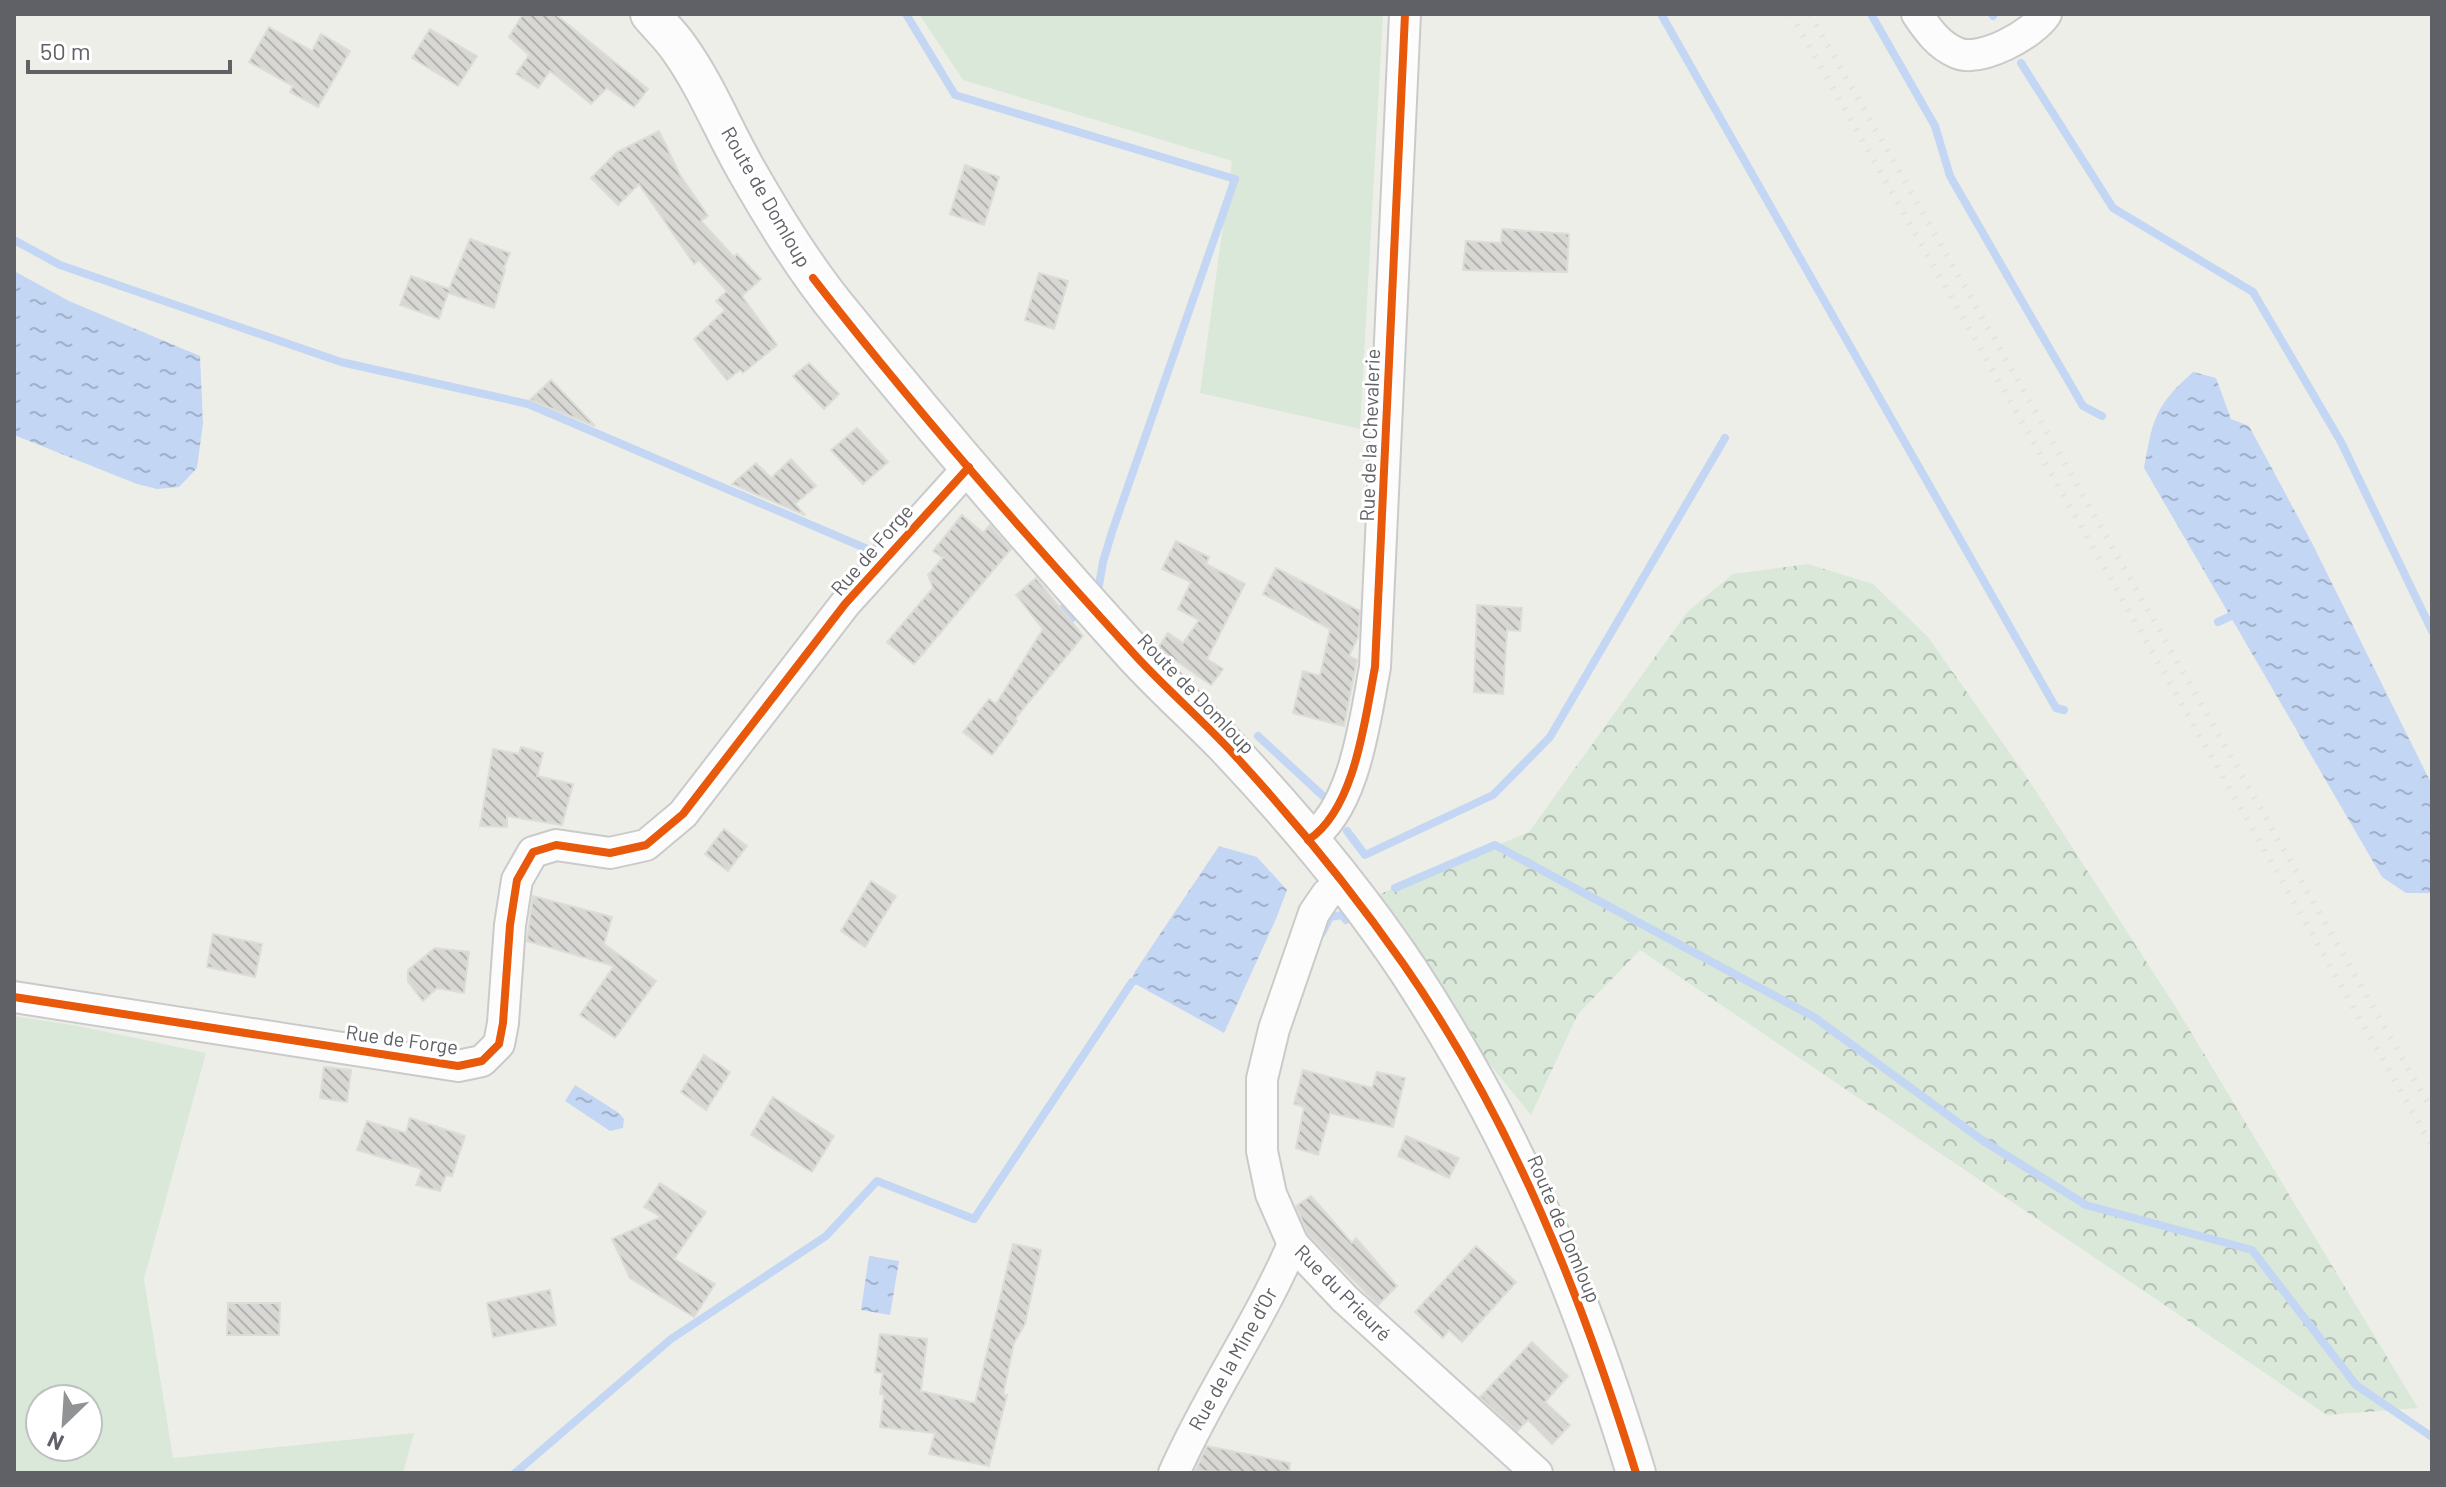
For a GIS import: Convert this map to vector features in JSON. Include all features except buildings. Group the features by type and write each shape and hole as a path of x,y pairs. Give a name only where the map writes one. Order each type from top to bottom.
{"street":[{"name":"Route de Domloup","path":"650,14 679,48 720,117 746,170 813,278 969,467 1136,657 1227,747 1308,840 1405,967 1460,1055 1508,1141 1544,1216 1582,1310 1636,1473"},
{"name":"Rue de la Chevalerie","path":"1308,840 1329,822 1347,784 1375,667 1405,14"},
{"path":"1917,14 1934,39 1960,55 1991,51 2024,37 2046,14"},
{"name":"Rue de Forge","path":"14,997 458,1066 482,1061 499,1044 517,880 533,852 556,845 610,853 646,845 683,814 845,604 969,467"},
{"name":"Rue du Prieuré","path":"1344,885 1327,894 1314,913 1274,1029 1262,1079 1262,1151 1271,1194 1293,1244 1345,1299 1537,1473"},
{"name":"Rue de la Mine d'Or","path":"1174,1473 1192,1432 1278,1278 1293,1244"}],"green space":[{"path":"919,14 1383,14 1360,429 1200,393 1232,161 963,80"},
{"path":"1808,564 1873,584 1928,637 2024,773 2177,1009 2418,1408 2327,1415 1640,950 1578,1014 1531,1115 1358,903 1529,832 1688,611 1733,574"},
{"path":"14,1016 79,1026 206,1053 144,1279 173,1458 414,1433 403,1473 14,1473"}],"water":[{"path":"14,271 69,301 200,356 203,423 197,468 179,487 157,489 137,484 14,435"},
{"path":"2193,372 2216,378 2231,419 2249,426 2311,541 2432,785 2432,893 2406,893 2382,877 2144,468 2153,425 2163,404"},
{"path":"1219,846 1257,857 1287,890 1224,1033 1132,982 1134,973"},
{"path":"575,1085 619,1113 624,1119 623,1128 610,1131 565,1101"},
{"path":"869,1256 899,1261 890,1315 861,1310"}],"waterway":[{"path":"906,14 955,95 1235,179 1112,532 1098,591"},
{"path":"1661,14 2056,708 2064,710"},
{"path":"1871,14 1935,126 1950,176 2083,406 2102,416"},
{"path":"2021,63 2113,208 2253,292 2341,442 2432,631"},
{"path":"14,240 60,265 341,362 528,404 872,551 881,542"},
{"path":"1347,831 1365,855 1493,795 1550,737 1725,438"},
{"path":"1064,607 1072,618"},
{"path":"2218,622 2231,616 2240,617"},
{"path":"1258,736 1323,796"},
{"path":"1395,888 1495,845 1814,1017 1982,1140 2086,1205 2252,1250 2356,1385 2432,1437"},
{"path":"1322,933 1330,917 1342,915 1346,920"},
{"path":"515,1473 671,1339 826,1236 877,1181 974,1219 1132,982 1142,978"}],"railway":[{"path":"1791,14 2432,1146"},
{"path":"1810,14 2432,1111"}],"cycle path":[{"path":"1308,840 1324,826 1347,786 1362,737 1375,667 1405,14"},
{"path":"813,278 930,422 1051,562 1145,666 1217,736 1275,800 1342,881 1404,965 1478,1085 1540,1210 1592,1340 1636,1473"},
{"path":"14,997 458,1066 482,1061 499,1044 517,880 533,852 556,845 610,853 646,845 683,814 845,604 969,467"}]}
